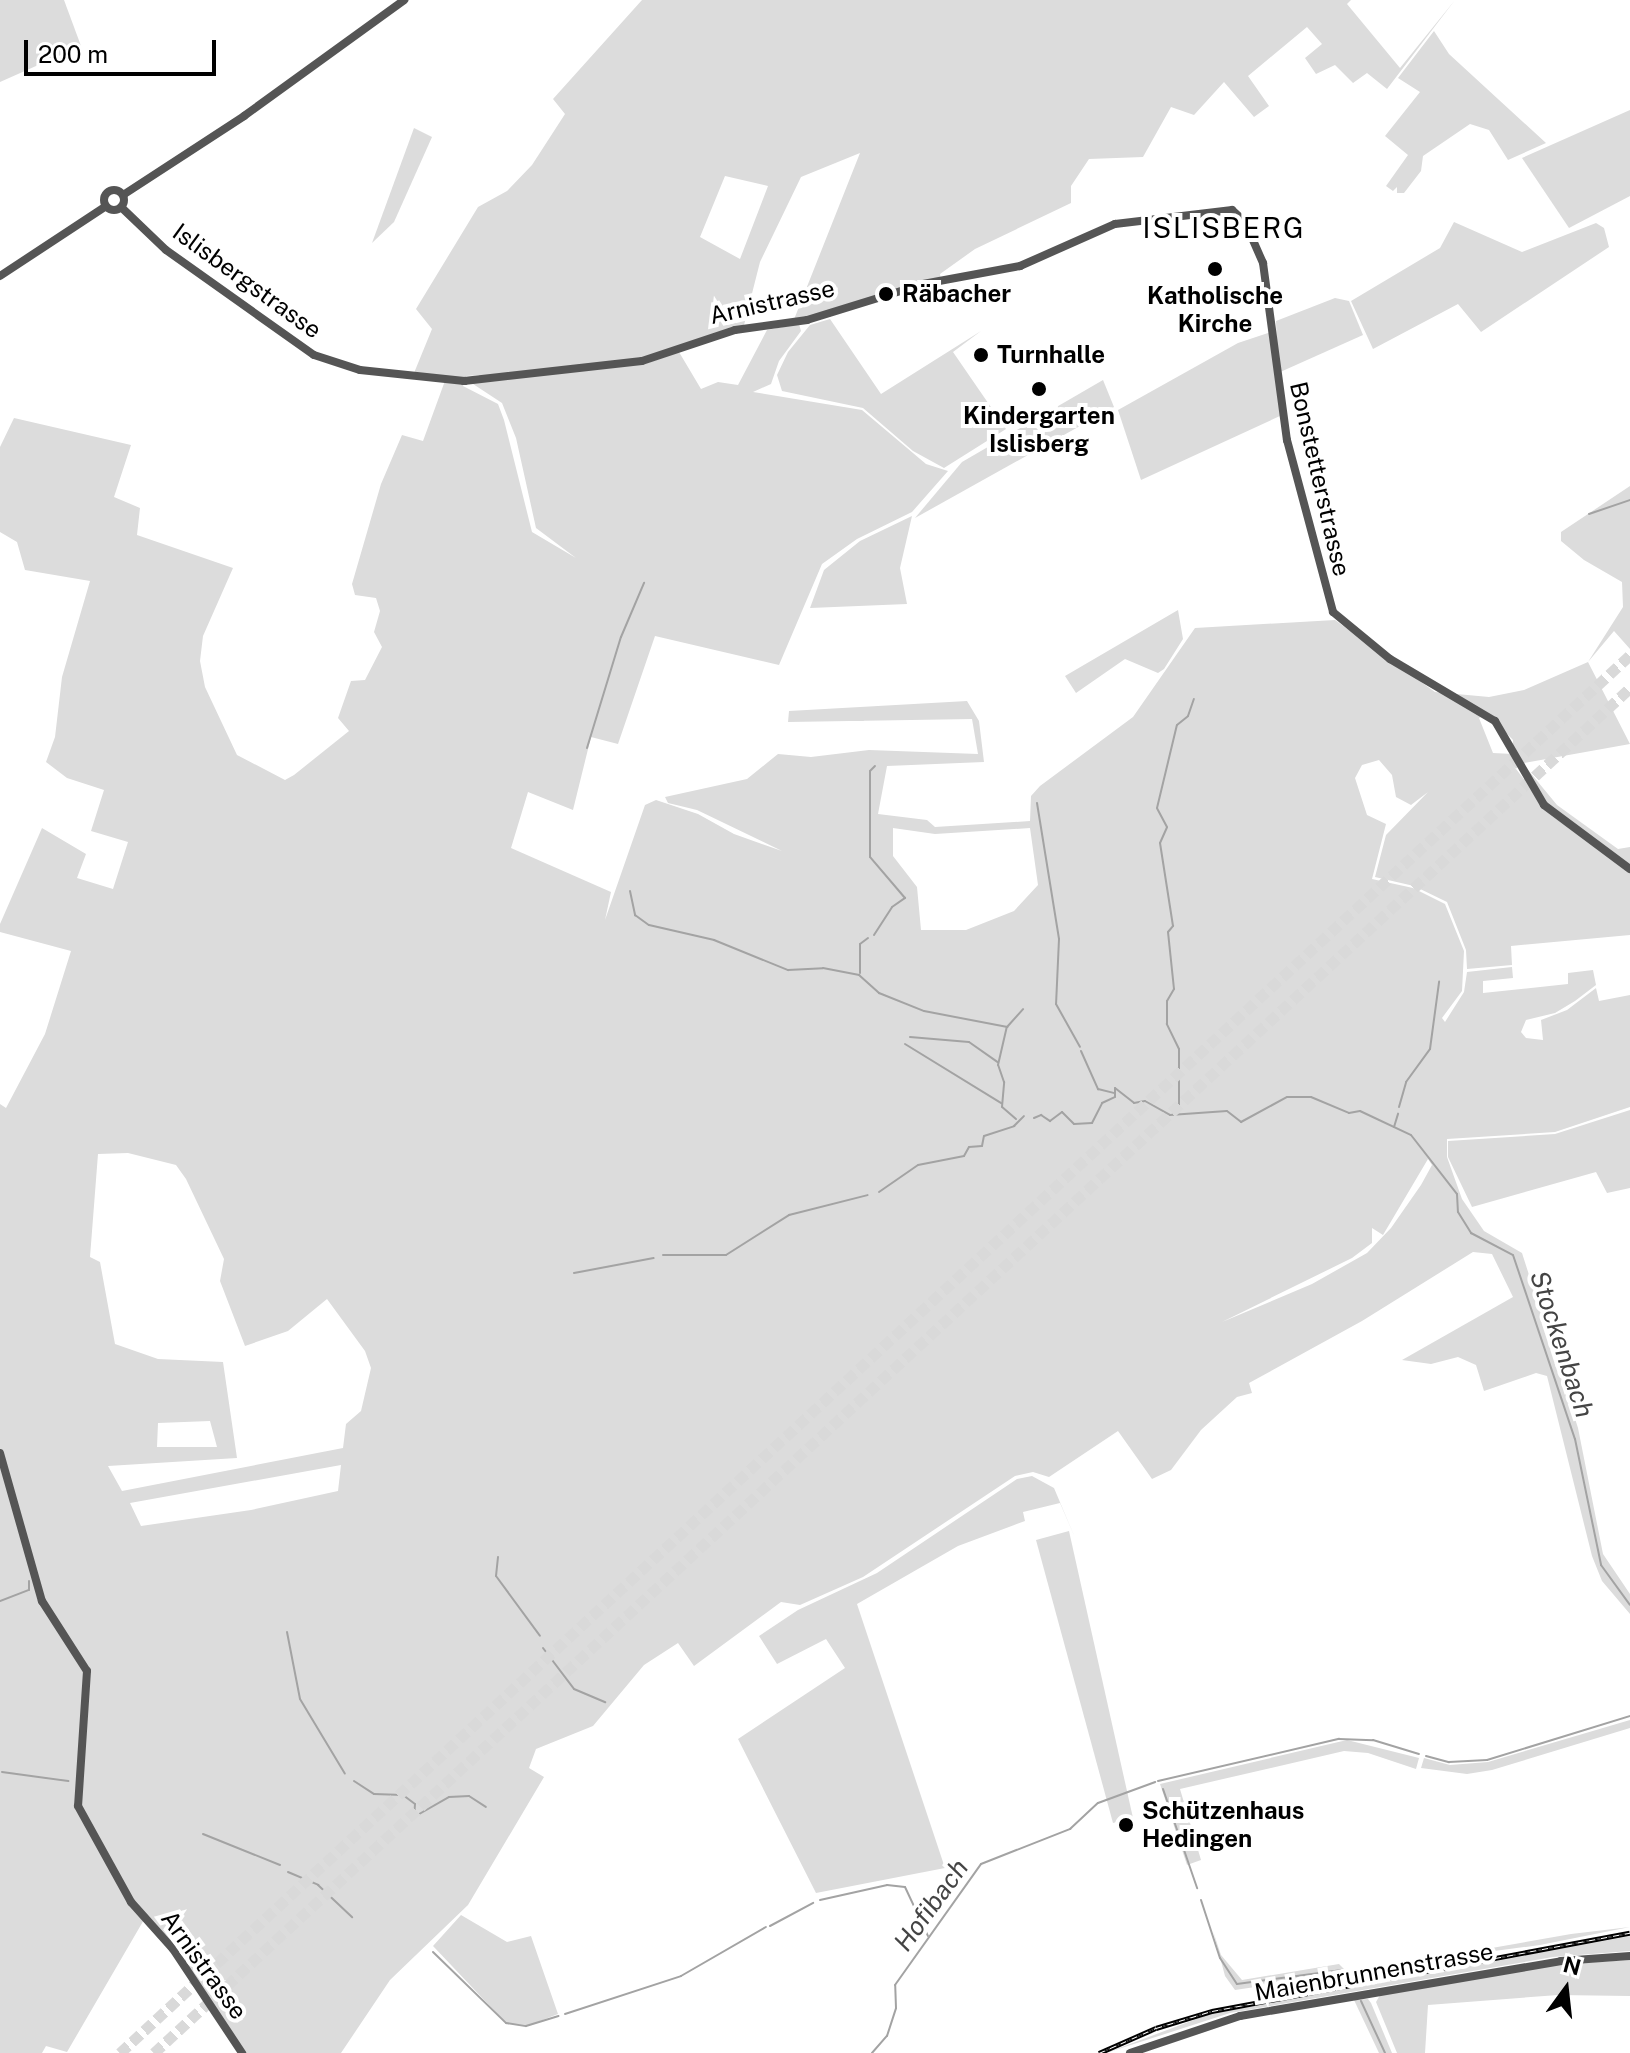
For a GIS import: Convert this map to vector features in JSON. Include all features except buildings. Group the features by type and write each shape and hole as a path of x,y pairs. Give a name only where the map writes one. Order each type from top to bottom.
{"street":[{"path":"106,206 108,192 123,195 291,83 404,0"},
{"path":"0,276 106,206 121,207 123,195"},
{"name":"Islisbergstrasse","path":"121,207 166,250 251,313 314,355 360,370"},
{"name":"Arnistrasse","path":"360,370 464,381 642,361 735,330 807,320 923,284 1020,266 1115,224 1232,210"},
{"name":"Bonstetterstrasse","path":"1232,210 1245,222 1263,263 1287,440 1333,612 1369,644 1495,721 1544,805 1630,869"},
{"name":"Arnistrasse","path":"0,1453 42,1601 87,1671 78,1806 131,1902 173,1949 242,2053"},
{"name":"Maienbrunnenstrasse","path":"1130,2053 1240,2016 1561,1961 1630,1956"}],"shaded area":[{"path":"0,0 64,0 81,46 0,82"},
{"path":"642,0 1351,0 1347,4 1400,68 1455,0 1387,89 1367,73 1353,83 1335,65 1316,74 1305,58 1322,44 1307,27 1248,76 1269,106 1254,117 1224,82 1194,115 1171,107 1143,157 1089,159 1071,186 1071,203 975,249 940,274 941,280 793,322 860,153 801,177 760,262 743,329 642,361 480,380 479,375 466,376 463,386 498,404 532,532 576,558 536,528 516,438 502,403 470,382 619,367 679,352 701,389 718,382 738,385 767,330 799,324 801,331 779,361 771,384 753,392 862,410 926,464 948,471 912,512 857,539 822,564 779,665 655,636 618,744 591,737 573,810 528,792 511,848 611,892 605,920 645,805 656,800 698,814 734,834 782,851 697,810 668,803 665,797 747,779 778,754 811,757 869,750 978,754 972,719 788,722 789,711 967,701 979,721 984,762 887,766 878,814 927,820 935,827 1030,821 1031,796 1133,717 1195,628 1335,620 1435,692 1489,697 1524,690 1588,662 1630,744 1513,765 1552,816 1630,871 1630,935 1511,946 1512,965 1467,969 1466,950 1447,902 1414,886 1375,877 1386,835 1428,792 1411,805 1396,797 1392,775 1379,760 1362,765 1355,778 1367,815 1386,824 1372,879 1413,888 1445,904 1464,951 1462,991 1442,1018 1445,1022 1464,992 1467,972 1512,967 1513,978 1483,981 1483,993 1568,984 1568,973 1593,970 1596,985 1555,1013 1526,1020 1521,1032 1526,1038 1543,1040 1541,1020 1567,1010 1596,988 1599,1001 1630,995 1630,1107 1555,1132 1447,1139 1447,1157 1462,1199 1484,1231 1522,1253 1578,1428 1603,1554 1630,1594 1630,1614 1602,1581 1592,1556 1547,1376 1536,1373 1484,1391 1476,1365 1458,1357 1431,1364 1402,1360 1513,1297 1492,1254 1473,1252 1362,1321 1249,1383 1252,1393 1237,1397 1201,1430 1171,1470 1152,1479 1118,1431 1049,1477 1033,1472 1015,1476 863,1577 800,1605 781,1602 694,1666 678,1643 644,1665 593,1726 536,1749 529,1768 544,1777 468,1905 390,1980 341,2053 242,2053 173,1949 145,1918 67,2052 46,2046 42,2053 0,2053 0,1104 6,1108 45,1034 71,951 0,932 0,924 42,828 86,854 77,878 113,889 128,842 91,831 104,790 67,778 46,762 55,737 62,677 90,581 25,570 17,542 0,532 0,447 14,418 131,445 114,497 140,508 137,535 233,568 203,636 200,661 205,687 237,755 285,780 294,775 349,731 338,718 351,681 365,680 382,647 374,632 380,611 376,598 355,595 352,584 381,484 402,435 423,441 446,378 414,373 432,329 416,309 478,207 507,191 532,165 565,114 553,99","holes":["725,176 768,186 740,259 700,237","1487,713 1513,740 1513,754 1493,753 1479,718","893,828 935,834 1030,828 1038,885 1014,911 966,930 921,930 917,887 893,856","128,1153 176,1165 186,1179 224,1259 220,1281 245,1346 288,1331 327,1299 365,1351 371,1368 361,1411 346,1424 343,1448 122,1491 108,1466 237,1458 223,1362 158,1359 115,1344 100,1262 90,1257 98,1154","1428,1159 1432,1165 1421,1185 1391,1228 1367,1253 1312,1284 1222,1322 1352,1258 1372,1243 1372,1228 1383,1235","210,1421 217,1447 157,1447 158,1423","341,1465 338,1491 251,1510 141,1526 130,1503"]},
{"path":"1434,31 1449,54 1546,143 1508,160 1489,130 1470,124 1423,156 1421,171 1404,193 1397,193 1397,187 1393,191 1386,186 1408,155 1385,136 1420,92 1398,78"},
{"path":"1630,110 1630,196 1569,228 1522,158"},
{"path":"414,128 432,137 394,222 372,243"},
{"path":"1454,222 1522,252 1596,223 1604,228 1609,247 1481,332 1458,304 1373,349 1351,301 1440,248"},
{"path":"1335,298 1349,301 1363,335 1278,373 1276,321"},
{"path":"830,319 881,394 981,331 953,352 1006,429 944,468 913,451 863,408 782,391 777,375 788,352 810,325"},
{"path":"1271,332 1280,416 1141,480 1118,410 1238,343"},
{"path":"1103,380 1114,407 915,518 962,462"},
{"path":"1630,486 1630,649 1614,631 1588,662 1623,607 1622,582 1584,560 1561,541 1561,532"},
{"path":"912,516 900,568 907,604 810,608 824,570 860,541"},
{"path":"1178,610 1183,639 1164,669 1158,673 1125,659 1076,693 1065,676"},
{"path":"1524,765 1557,805 1618,849 1630,847 1630,866 1546,803"},
{"path":"1630,1110 1630,1188 1607,1193 1596,1172 1472,1207 1448,1157 1448,1141 1555,1134"},
{"path":"1032,1476 1054,1488 1076,1540 1060,1503 1023,1512 1025,1521 958,1546 857,1604 945,1868 816,1893 738,1739 845,1668 826,1639 777,1664 759,1636 798,1610 877,1573 1017,1479"},
{"path":"1069,1531 1133,1818 1113,1823 1036,1540"},
{"path":"1630,1720 1630,1728 1492,1770 1467,1774 1421,1768 1424,1758 1450,1765 1488,1762"},
{"path":"1347,1740 1419,1758 1416,1769 1368,1753 1344,1751 1180,1789 1201,1860 1187,1865 1160,1784"},
{"path":"461,1915 507,1942 531,1936 558,2014 527,2026 506,2023 433,1946"},
{"path":"1630,1927 1540,1945 1412,1962 1571,1934"},
{"path":"1213,1931 1221,1955 1242,1980 1339,1964 1348,1973 1235,1990 1225,1976"},
{"path":"1630,1936 1630,1951 1553,1957 1230,2013 1106,2053 1207,2015"},
{"path":"1630,1960 1630,1996 1558,1995 1428,2005 1425,2053 1397,2053 1376,2002 1380,1995 1562,1964"},
{"path":"1368,1999 1392,2053 1379,2053 1354,2000"}],"waterway":[{"path":"1589,514 1630,500"},
{"path":"587,748 621,637 644,583"},
{"path":"1179,1109 1179,1049 1167,1024 1167,1001 1174,989 1168,932 1173,926 1160,843 1167,827 1157,808 1177,725 1188,716 1194,699"},
{"path":"874,935 892,907 905,898 870,857 870,771 875,766"},
{"path":"1037,803 1059,939 1056,1004 1080,1047"},
{"path":"630,891 635,915 649,925 714,940 788,970 823,968 859,975 879,993 924,1011 1007,1027"},
{"path":"860,973 860,944 868,938"},
{"path":"1399,1107 1406,1082 1430,1049 1439,982"},
{"path":"1016,1119 1002,1107 1004,1082 998,1065 1007,1027 1023,1009"},
{"path":"910,1037 969,1042 998,1062"},
{"path":"905,1044 1001,1103"},
{"path":"1081,1051 1098,1089 1114,1093"},
{"name":"Stockenbach","path":"1034,1118 1041,1115 1050,1121 1062,1112 1074,1124 1092,1123 1102,1103 1115,1097 1115,1088 1134,1103 1145,1101 1170,1115 1227,1111 1241,1122 1287,1097 1311,1097 1349,1113 1360,1111 1411,1135 1457,1194 1458,1212 1471,1233 1513,1255 1575,1439 1601,1565 1630,1605"},
{"path":"1394,1127 1398,1114"},
{"path":"879,1192 918,1165 964,1156 969,1147 982,1146 984,1136 1014,1126 1024,1116"},
{"path":"663,1255 726,1255 789,1215 868,1195"},
{"path":"574,1273 654,1258"},
{"path":"498,1557 496,1576 540,1636"},
{"path":"0,1601 29,1590 29,1581"},
{"path":"287,1632 300,1699 345,1774"},
{"path":"543,1648 574,1689 605,1702"},
{"name":"Hofibach","path":"1426,1756 1449,1762 1487,1760 1630,1716"},
{"name":"Hofibach","path":"1158,1781 1339,1739 1373,1740 1419,1754"},
{"path":"2,1772 68,1781"},
{"path":"354,1781 374,1794 403,1795 415,1804 414,1817 449,1797 469,1796 486,1807"},
{"name":"Hofibach","path":"872,2053 887,2036 896,2008 895,1985 981,1864 1070,1829 1098,1803 1155,1782"},
{"path":"1163,1789 1197,1888"},
{"path":"203,1834 280,1865"},
{"path":"288,1872 318,1885 352,1917"},
{"path":"820,1900 887,1885 905,1887 928,1936"},
{"path":"1201,1900 1220,1958 1237,1984 1342,1970"},
{"path":"770,1926 813,1903"},
{"path":"565,2014 681,1976 766,1927"},
{"path":"433,1952 506,2023 526,2026 559,2016"},
{"path":"1361,2001 1385,2053"}],"tunnel":[{"path":"120,2053 1630,655"},
{"path":"154,2053 1630,688"}],"railway":[{"path":"1099,2053 1156,2028 1212,2011 1630,1933"}],"place":[{"name":"Katholische Kirche","path":"1215,269"},
{"name":"Räbacher","path":"886,294"},
{"name":"Turnhalle","path":"981,355"},
{"name":"Kindergarten Islisberg","path":"1039,389"},
{"name":"Schützenhaus Hedingen","path":"1126,1825"}],"district":[{"name":"ISLISBERG","path":"1224,228"}]}
